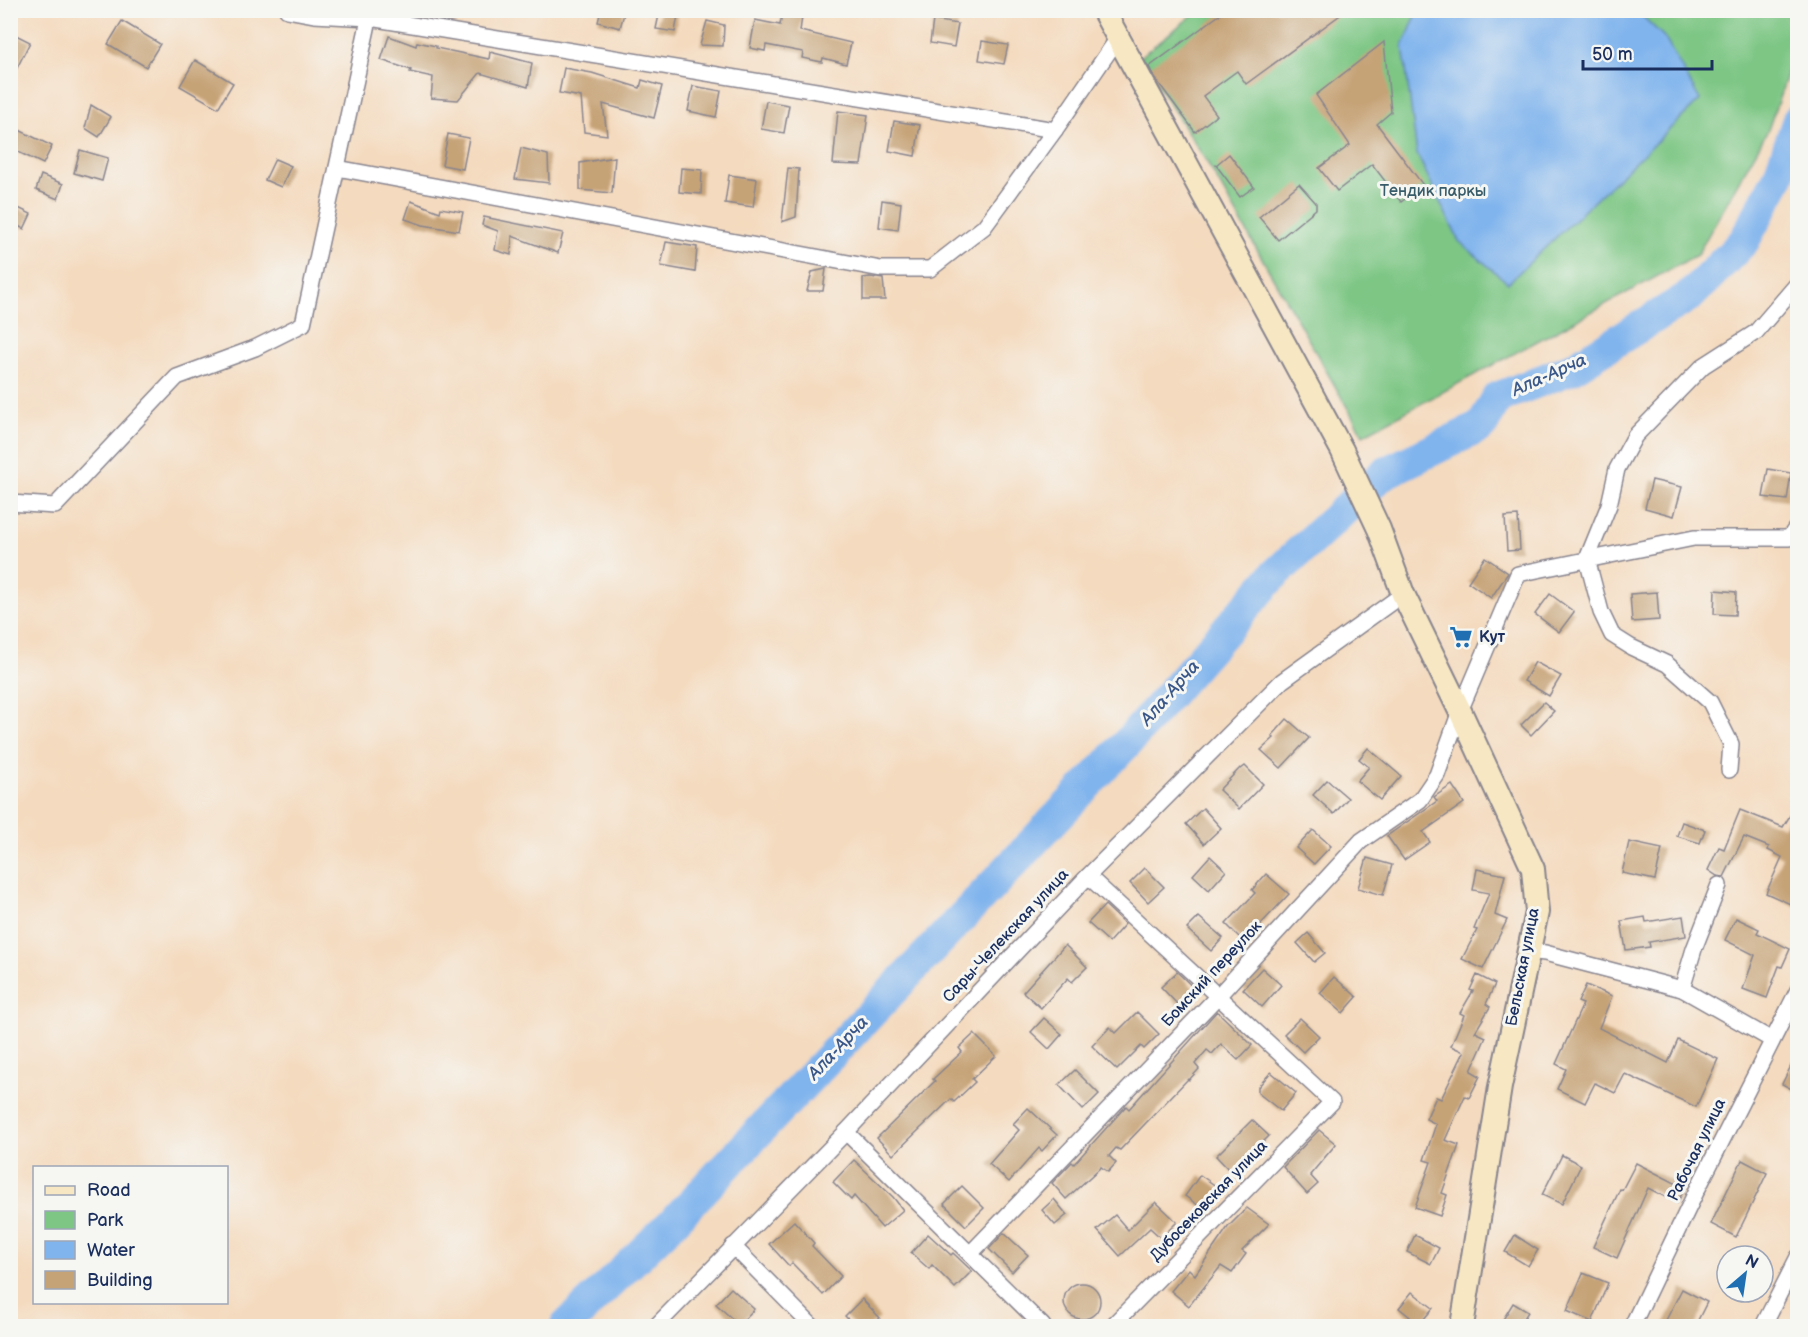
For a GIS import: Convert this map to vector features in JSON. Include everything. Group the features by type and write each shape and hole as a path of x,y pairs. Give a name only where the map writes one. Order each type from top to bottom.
{"street":[{"path":"287,10 314,15 371,14 1055,130"},
{"name":"Бельская улица","path":"1103,10 1342,450 1379,529 1402,594 1460,711 1533,869 1537,912 1500,1087 1461,1326"},
{"path":"10,503 56,506 177,377 255,348 303,324 371,14"},
{"path":"338,168 881,269 930,269 984,227 1055,130 1118,38"},
{"path":"1729,770 1731,744 1710,702 1666,664 1612,635 1601,612 1587,559 1609,505 1617,469 1635,436 1703,366 1756,332 1797,283"},
{"path":"1587,559 1694,538 1789,538 1797,525"},
{"name":"Бомский переулок","path":"970,1254 1218,996 1361,841 1420,800 1437,775 1460,711 1518,574 1587,559"},
{"name":"Сары-Челекская улица","path":"656,1326 846,1132 1088,876 1282,681 1402,594"},
{"path":"1088,876 1218,996"},
{"path":"1682,989 1694,949 1719,885"},
{"path":"1528,951 1545,953 1682,989 1772,1040"},
{"name":"Рабочая улица","path":"1632,1326 1797,990"},
{"name":"Дубосековская улица","path":"1112,1326 1332,1102 1218,996"},
{"path":"846,1132 1043,1326"},
{"path":"733,1246 812,1326"},
{"path":"1763,1326 1797,1257"}],"green space":[{"name":"Тендик паркы","path":"1198,11 1797,11 1797,47 1768,130 1697,255 1363,435 1208,164 1140,57"}],"water":[{"path":"1418,11 1637,11 1664,37 1700,100 1508,283 1459,241 1417,154 1403,46"}],"building":[{"path":"601,10 625,10 620,28 598,22"},
{"path":"660,10 679,10 675,32 656,29"},
{"path":"783,10 803,10 800,31 851,43 846,64 823,58 822,62 802,58 803,52 766,45 765,51 750,48 755,20 780,25"},
{"path":"1226,10 1347,10 1246,84 1237,71 1203,96 1217,115 1195,132 1149,67"},
{"path":"933,20 958,24 954,47 930,43"},
{"path":"122,21 160,44 146,67 108,44"},
{"path":"707,21 724,25 723,46 700,45"},
{"path":"10,32 30,42 10,82"},
{"path":"389,36 416,46 417,42 489,59 490,52 532,63 528,87 480,73 458,100 431,98 433,77 410,72 411,70 381,60"},
{"path":"982,41 1008,45 1004,64 979,60"},
{"path":"1384,42 1391,112 1377,124 1423,185 1401,202 1372,164 1337,191 1319,168 1350,145 1316,95"},
{"path":"195,60 233,83 218,108 180,86"},
{"path":"564,68 592,73 640,88 642,80 662,86 654,118 603,104 607,135 584,132 581,97 559,93"},
{"path":"693,86 721,91 716,117 688,111"},
{"path":"766,101 789,105 784,133 761,129"},
{"path":"91,105 111,117 99,137 85,128"},
{"path":"838,111 868,115 861,165 833,164"},
{"path":"894,121 920,125 915,156 889,151"},
{"path":"17,129 52,146 43,164 10,148 10,142"},
{"path":"448,134 469,138 463,169 442,165"},
{"path":"521,148 548,155 549,183 515,179"},
{"path":"80,150 108,158 102,181 74,173"},
{"path":"1229,154 1254,187 1240,197 1216,165"},
{"path":"615,157 612,193 580,190 580,163"},
{"path":"275,159 291,166 281,187 265,180"},
{"path":"681,168 702,170 701,194 679,192"},
{"path":"788,168 799,169 796,217 782,222"},
{"path":"41,175 63,184 58,199 36,190"},
{"path":"729,175 757,179 753,207 725,203"},
{"path":"1299,184 1316,203 1316,209 1278,240 1259,217"},
{"path":"882,200 901,203 898,230 879,227"},
{"path":"411,201 440,212 441,208 463,212 459,231 423,225 405,219"},
{"path":"10,204 31,214 24,229 10,222"},
{"path":"484,217 563,233 558,253 512,236 511,255 495,250 498,231 482,225"},
{"path":"666,242 697,247 695,272 661,266"},
{"path":"826,269 823,291 807,291 812,272"},
{"path":"863,278 883,279 885,300 863,300"},
{"path":"1768,469 1791,473 1787,500 1763,497"},
{"path":"1652,480 1682,487 1674,516 1645,508"},
{"path":"1518,516 1520,550 1507,551 1505,517"},
{"path":"1485,557 1508,573 1491,598 1468,582"},
{"path":"1715,590 1736,592 1735,615 1714,614"},
{"path":"1657,592 1659,620 1632,622 1630,594"},
{"path":"1550,594 1574,612 1559,632 1535,614"},
{"path":"1535,662 1561,676 1549,696 1524,681"},
{"path":"1544,702 1554,711 1531,735 1521,725"},
{"path":"1287,719 1309,738 1281,768 1261,750 1274,738 1272,736"},
{"path":"1368,748 1401,776 1380,800 1357,781 1369,767 1359,759"},
{"path":"1245,766 1263,784 1239,809 1219,790 1240,768"},
{"path":"1327,780 1348,798 1334,814 1313,795"},
{"path":"1452,785 1464,803 1423,832 1430,842 1404,860 1387,836 1437,801 1434,797"},
{"path":"1797,804 1797,907 1766,893 1782,857 1768,850 1769,847 1744,837 1724,877 1717,876 1708,870 1719,847 1724,849 1740,810 1783,827"},
{"path":"1203,808 1221,828 1204,844 1186,824"},
{"path":"1682,822 1705,830 1700,843 1677,836"},
{"path":"1313,830 1331,846 1314,864 1296,848"},
{"path":"1629,842 1662,849 1655,880 1622,873"},
{"path":"1210,856 1226,871 1209,890 1193,875"},
{"path":"1367,858 1392,865 1383,895 1358,888"},
{"path":"1145,868 1164,887 1148,902 1130,883"},
{"path":"1477,869 1505,875 1495,915 1507,920 1483,969 1462,959 1477,930 1474,929 1489,893 1473,890"},
{"path":"1266,874 1289,894 1259,926 1261,929 1246,944 1226,924 1255,893 1252,890"},
{"path":"1105,905 1125,924 1109,942 1088,923"},
{"path":"1683,916 1686,936 1649,942 1650,947 1626,950 1621,921 1645,917 1646,922"},
{"path":"1199,917 1223,938 1211,951 1187,929"},
{"path":"1736,918 1759,929 1757,933 1790,949 1782,967 1779,966 1767,998 1743,989 1755,955 1725,940"},
{"path":"1308,933 1325,953 1314,962 1297,943"},
{"path":"1065,945 1087,967 1072,982 1068,978 1041,1008 1023,992"},
{"path":"1262,968 1281,985 1262,1007 1243,989"},
{"path":"1177,972 1197,991 1180,1007 1161,987"},
{"path":"1477,975 1495,984 1486,1004 1490,1007 1475,1032 1486,1037 1471,1071 1480,1076 1469,1098 1465,1096 1445,1140 1459,1145 1442,1193 1447,1195 1440,1216 1415,1207 1431,1162 1424,1160 1436,1124 1426,1119 1436,1097 1441,1099 1464,1052 1451,1046 1464,1015 1460,1013 1473,991 1470,990"},
{"path":"1334,977 1357,997 1343,1013 1320,993"},
{"path":"1586,985 1612,996 1599,1028 1668,1063 1678,1040 1718,1059 1696,1107 1625,1074 1615,1093 1595,1083 1585,1103 1557,1089 1566,1069 1556,1064 1583,1004 1578,1002"},
{"path":"1217,1011 1252,1045 1238,1060 1221,1044 1212,1054 1207,1050 1195,1064 1199,1069 1189,1080 1120,1150 1116,1148 1109,1156 1116,1163 1108,1172 1101,1167 1066,1199 1052,1183 1072,1162 1074,1164 1126,1106 1129,1109"},
{"path":"1137,1012 1159,1034 1144,1049 1141,1046 1117,1070 1092,1046 1110,1027 1116,1033"},
{"path":"1044,1018 1062,1034 1049,1049 1031,1032"},
{"path":"1300,1018 1319,1036 1303,1052 1284,1034"},
{"path":"974,1034 996,1056 972,1079 975,1082 954,1102 951,1099 893,1155 877,1138 935,1081 933,1079 962,1052 959,1048"},
{"path":"1797,1054 1797,1092 1782,1084"},
{"path":"1075,1070 1099,1094 1083,1110 1059,1085"},
{"path":"1271,1072 1296,1093 1281,1111 1258,1093 1258,1087"},
{"path":"1028,1108 1057,1135 1042,1151 1039,1148 1009,1182 989,1164 1019,1130 1013,1124"},
{"path":"1252,1120 1269,1136 1232,1173 1216,1156"},
{"path":"1319,1130 1336,1144 1310,1175 1318,1184 1307,1194 1283,1167"},
{"path":"1562,1155 1581,1165 1562,1204 1542,1195"},
{"path":"854,1160 893,1197 903,1210 882,1228 854,1196 851,1200 833,1182"},
{"path":"1742,1160 1767,1173 1736,1237 1711,1224"},
{"path":"1636,1163 1685,1188 1677,1203 1648,1188 1617,1258 1593,1247 1620,1189 1622,1190"},
{"path":"1200,1175 1220,1189 1205,1210 1185,1196"},
{"path":"962,1186 984,1208 966,1226 944,1204"},
{"path":"1054,1199 1067,1215 1055,1225 1042,1210"},
{"path":"1156,1202 1177,1222 1161,1238 1150,1228 1120,1256 1097,1230 1115,1215 1128,1230"},
{"path":"1247,1208 1269,1224 1242,1251 1246,1254 1232,1273 1221,1266 1189,1306 1171,1291 1189,1269 1195,1275 1228,1227"},
{"path":"794,1221 814,1243 812,1246 841,1276 823,1295 792,1263 789,1266 769,1244"},
{"path":"1004,1233 1028,1255 1012,1272 989,1249"},
{"path":"928,1234 972,1271 955,1288 932,1265 929,1269 911,1253"},
{"path":"1415,1235 1439,1248 1431,1264 1407,1252"},
{"path":"1515,1235 1538,1250 1528,1266 1505,1252"},
{"path":"1583,1273 1608,1283 1592,1322 1567,1311"},
{"path":"1082,1283 1095,1288 1100,1301 1095,1314 1082,1319 1069,1314 1064,1301 1069,1288"},
{"path":"731,1288 754,1309 739,1325 716,1304"},
{"path":"1682,1289 1707,1302 1695,1326 1663,1326"},
{"path":"1412,1292 1433,1308 1418,1326 1404,1326 1410,1317 1399,1308"},
{"path":"862,1299 880,1318 870,1326 855,1326 845,1316"},
{"path":"1513,1303 1528,1312 1519,1326 1499,1326"}],"waterway":[{"name":"Ала-Арча","path":"566,1326 676,1219 1128,742 1274,575 1383,474 1482,426 1497,398 1573,368 1691,295 1744,241 1778,178 1798,120"}],"place":[{"name":"Кут","path":"1461,637"}]}
